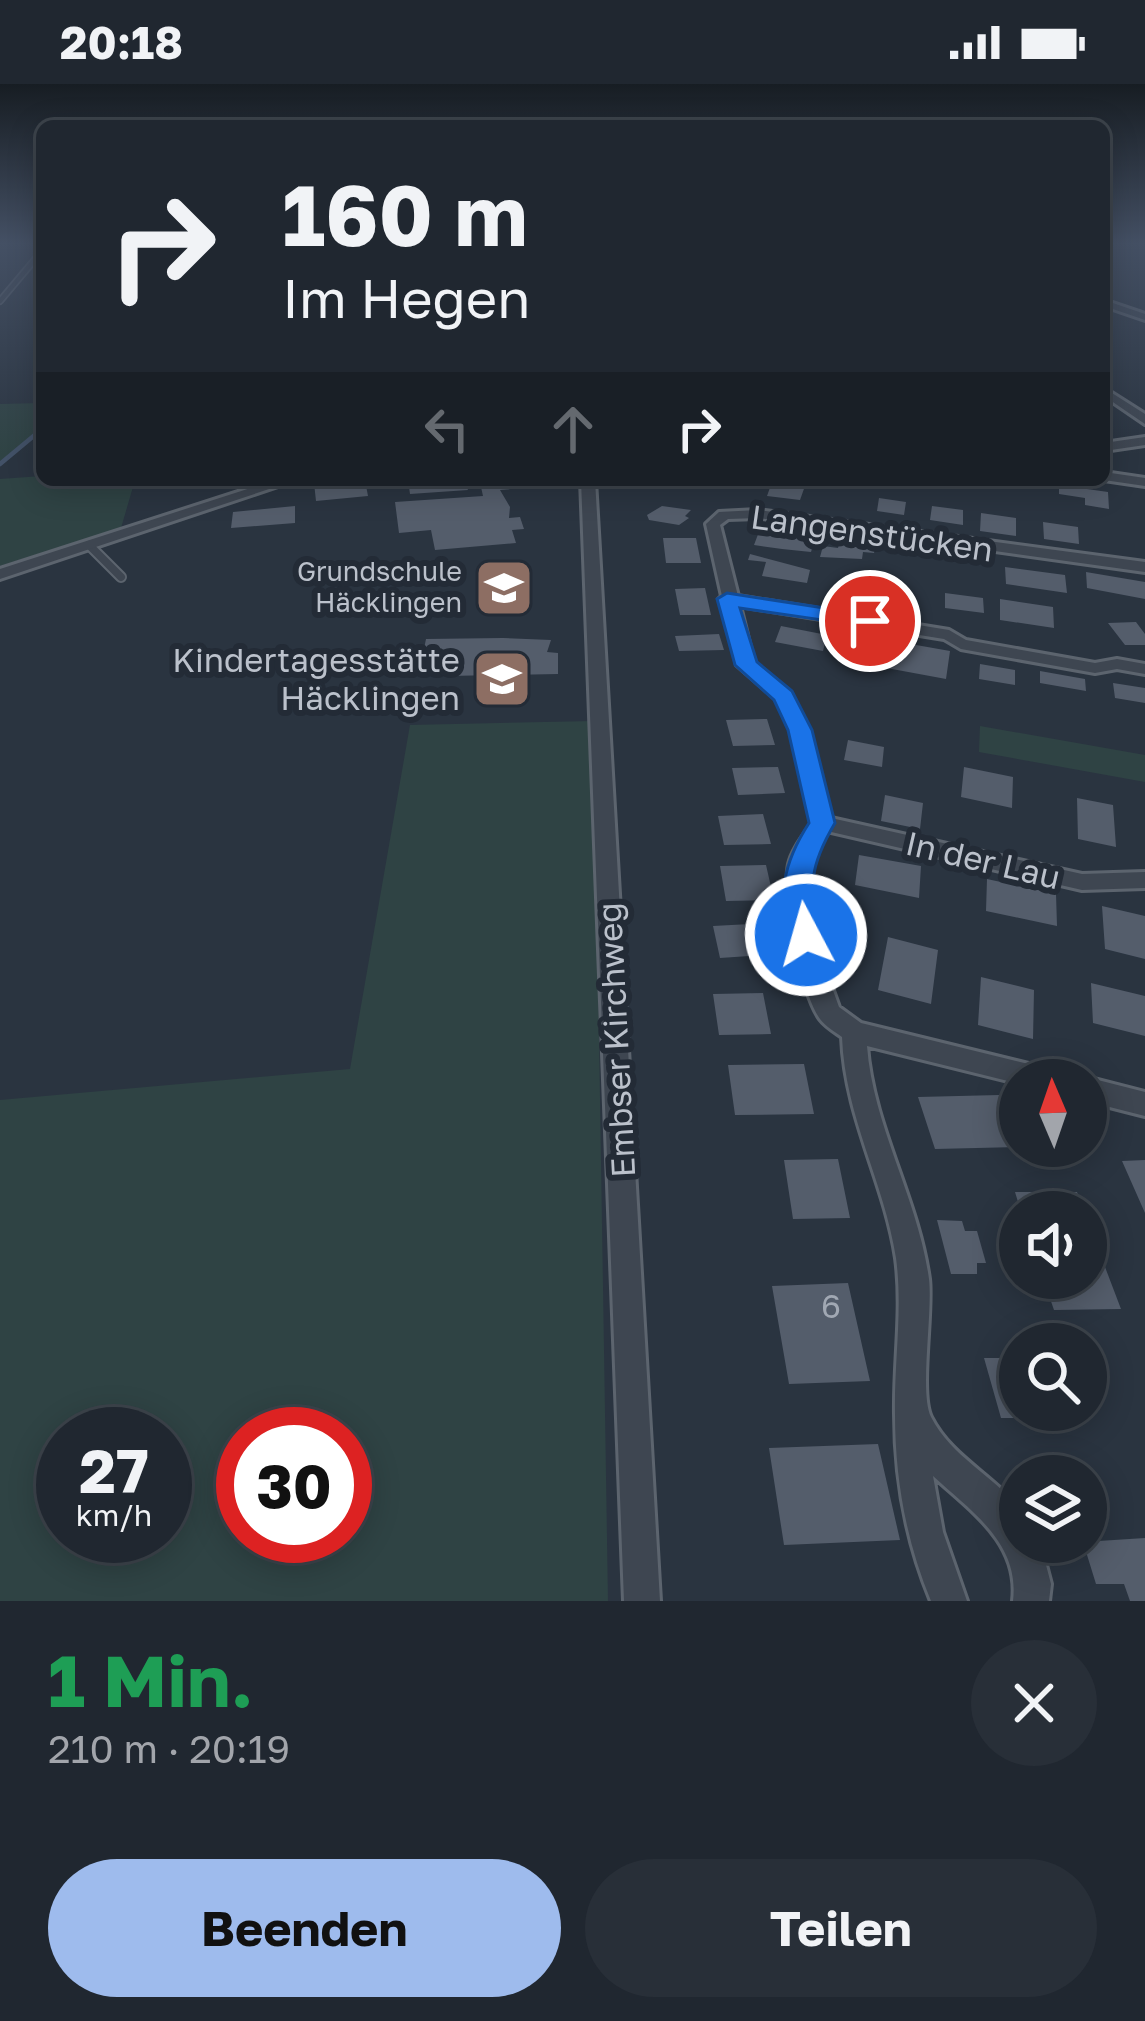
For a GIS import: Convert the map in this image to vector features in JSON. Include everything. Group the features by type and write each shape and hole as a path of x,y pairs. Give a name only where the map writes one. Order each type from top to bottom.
{"street":[{"path":"1110,395 1145,421"},
{"path":"1110,446 1145,441"},
{"path":"1110,477 1145,482"},
{"path":"0,574 270,486"},
{"name":"Embser Kirchweg","path":"588,486 642,1601"},
{"name":"Langenstücken","path":"822,823 800,730 784,696 746,665 712,531 716,520 738,513 1145,567"},
{"path":"727,599 950,635 964,631 1097,654 1145,669"},
{"path":"822,823 800,860 797,899 814,971 830,1013 854,1032 999,1068"},
{"name":"In der Lau","path":"822,823 1082,883 1145,880"},
{"path":"854,1032 854,1069 863,1118 892,1196 914,1280 911,1416 917,1494 931,1560 949,1601"},
{"path":"1107,1094 1145,1104"},
{"path":"911,1416 935,1456 999,1512"},
{"path":"1028,1563 1034,1584 1031,1601"}],"lane":[{"path":"89,544 121,577"}],"green space":[{"path":"36,403 36,437 0,461 0,404"},
{"path":"36,476 36,486 133,486 121,528 0,566 0,479"},
{"path":"594,721 608,1601 0,1601 0,1100 350,1069 410,725"},
{"path":"980,726 1145,755 1145,782 979,752"}],"building":[{"path":"314,486 366,486 368,496 316,501"},
{"name":"Grundschule Häcklingen","path":"409,486 466,486 468,490 410,494"},
{"name":"Grundschule Häcklingen","path":"474,486 546,486 500,490 510,507 509,518 520,517 524,529 512,530 516,543 435,550 431,530 399,533 395,502 483,496 481,487"},
{"path":"771,486 805,486 800,500 767,496"},
{"path":"1059,486 1108,492 1109,509 1085,505 1085,498 1059,494"},
{"path":"879,498 906,502 904,515 877,511"},
{"path":"295,506 295,523 231,528 233,512"},
{"path":"662,506 691,510 685,516 689,518 679,525 649,520 647,515"},
{"path":"932,506 963,510 963,525 930,520"},
{"path":"981,513 1016,518 1016,536 980,531"},
{"path":"1043,522 1078,527 1079,544 1044,539"},
{"path":"760,529 816,536 811,552 782,549 754,545"},
{"path":"663,538 696,538 701,563 666,563"},
{"path":"840,539 876,544 874,553 863,552 862,559 820,557 823,546 838,548"},
{"path":"750,554 810,570 807,583 762,576 766,562 748,560"},
{"path":"1005,567 1065,575 1067,593 1006,584"},
{"path":"1086,572 1145,582 1145,599 1087,588"},
{"path":"856,581 907,588 905,607 853,599"},
{"path":"705,588 711,615 680,615 675,589"},
{"path":"945,593 983,598 984,613 945,608"},
{"path":"1000,599 1053,607 1054,628 1000,620"},
{"path":"1136,622 1145,634 1145,645 1125,645 1108,623"},
{"path":"781,626 827,635 823,651 775,642"},
{"path":"719,634 724,650 679,651 675,636"},
{"path":"871,637 950,651 946,679 865,664"},
{"path":"426,639 551,640 547,652 558,653 558,674 448,676 451,654 432,655 433,649 424,649"},
{"path":"980,664 1015,670 1015,685 979,679"},
{"path":"1040,671 1085,679 1086,691 1040,683"},
{"path":"1113,683 1145,688 1145,703 1115,698"},
{"path":"767,719 775,745 733,746 726,720"},
{"path":"848,740 884,747 882,767 844,760"},
{"path":"778,767 785,793 738,795 732,768"},
{"path":"964,767 1013,777 1012,808 961,797"},
{"path":"885,795 923,803 920,829 881,821"},
{"path":"1077,798 1113,805 1116,847 1078,839"},
{"path":"763,814 771,844 724,845 718,816"},
{"path":"859,855 921,866 919,898 855,885"},
{"path":"766,865 774,900 726,901 720,866"},
{"path":"987,879 1056,894 1057,926 986,911"},
{"path":"1102,906 1145,916 1145,959 1105,949"},
{"path":"771,923 780,954 720,958 713,926"},
{"path":"888,937 938,950 931,1004 878,990"},
{"path":"981,977 1034,990 1033,1039 978,1025"},
{"path":"1091,983 1145,996 1145,1036 1093,1023"},
{"path":"763,993 771,1034 719,1035 713,994"},
{"path":"804,1064 814,1114 735,1115 728,1065"},
{"path":"999,1095 999,1147 935,1149 918,1097"},
{"path":"838,1159 850,1218 793,1219 784,1160"},
{"path":"1145,1160 1145,1213 1122,1161"},
{"path":"937,1220 962,1221 965,1231 977,1231 986,1263 977,1263 977,1274 951,1274"},
{"path":"1107,1272 1121,1309 1054,1310 1050,1299 1107,1299"},
{"path":"848,1283 870,1381 789,1384 772,1286"},
{"path":"984,1358 999,1358 999,1411"},
{"path":"878,1444 900,1540 784,1545 769,1448"},
{"path":"1145,1538 1145,1601 1130,1601 1124,1584 1096,1584 1090,1563 1107,1563 1107,1540"}],"waterway":[{"path":"0,464 36,434"}],"place":[{"name":"Grundschule Häcklingen","path":"504,588"},
{"name":"Kindertagesstätte Häcklingen","path":"502,679"}],"route":[{"path":"806,935 797,899 800,860 822,823 800,730 784,696 746,665 727,599 870,621"}]}
